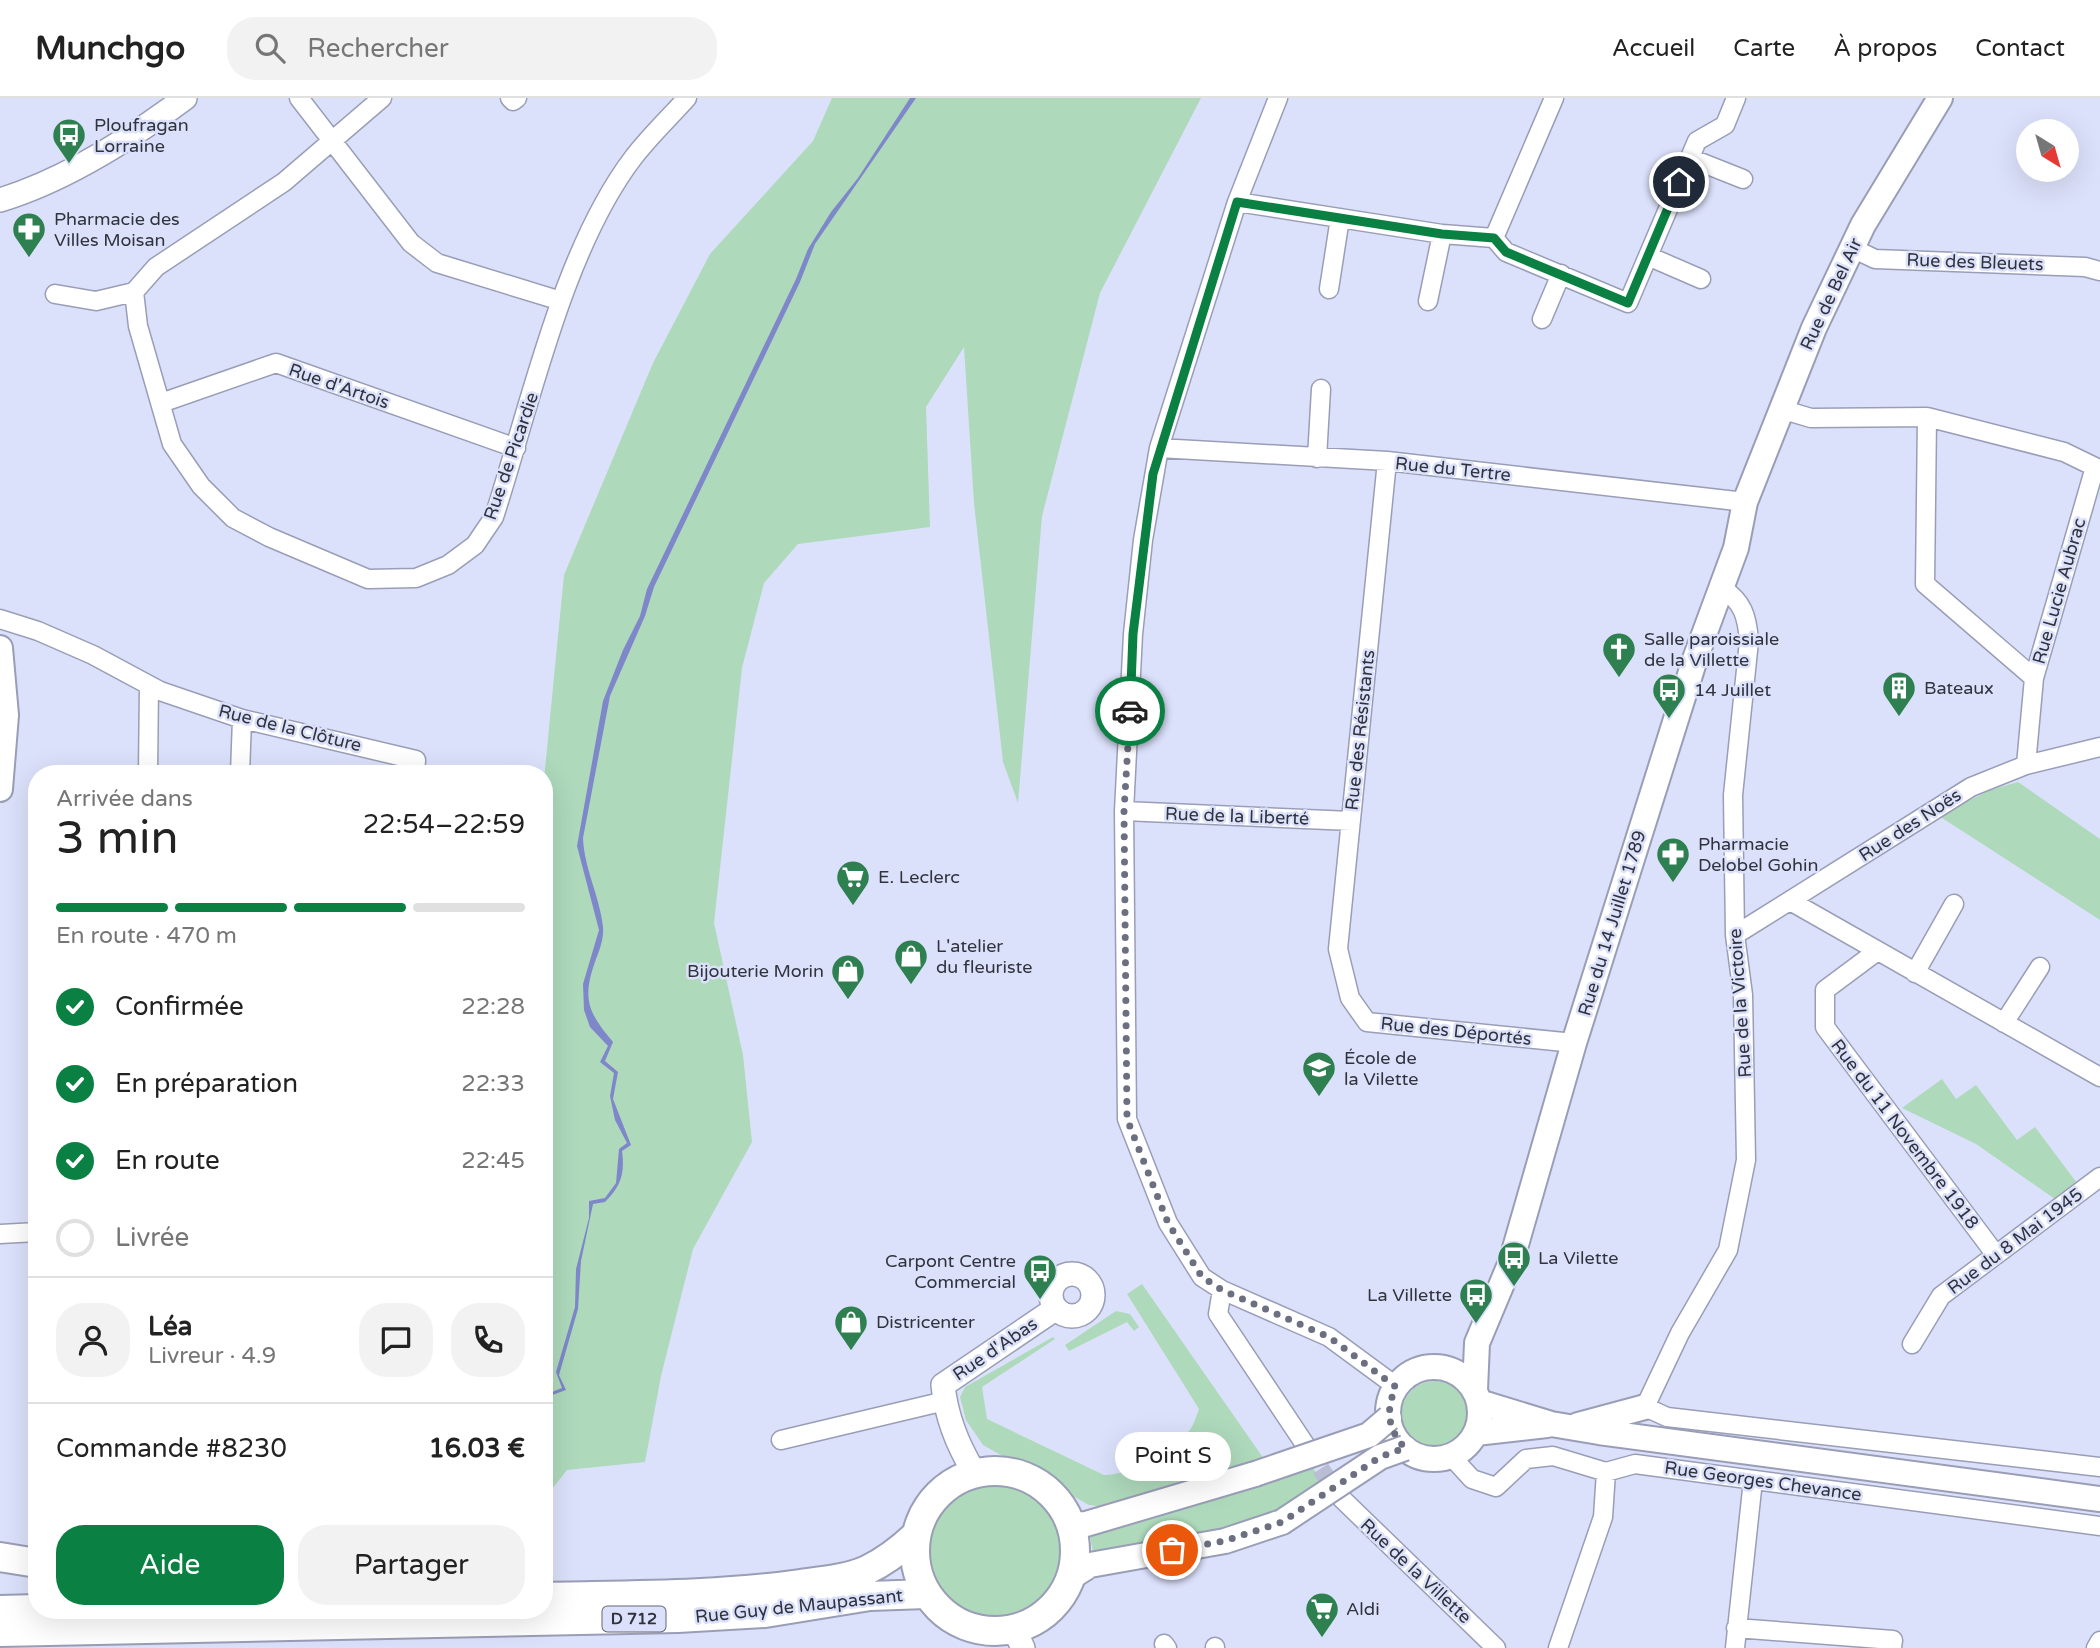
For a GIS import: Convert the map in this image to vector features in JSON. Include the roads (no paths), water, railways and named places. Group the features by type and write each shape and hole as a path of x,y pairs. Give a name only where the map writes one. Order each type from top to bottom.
{"main road":[{"name":"Rue de Bel Air","path":"1745,502 1814,328 1852,248 1900,160 1938,99"},
{"name":"Rue du 14 Juillet 1789","path":"1477,1396 1478,1343 1511,1262 1574,1043 1695,659 1736,548 1745,502"},
{"path":"0,648 3,715 0,789"},
{"path":"1444,1368 1467,1380 1477,1396 1480,1418 1476,1433 1461,1451 1451,1456 1427,1458 1405,1448 1391,1430 1391,1396 1396,1387 1414,1371 1444,1368 1478,1343"},
{"path":"1477,1396 1561,1426 2100,1499"},
{"path":"1476,1433 1561,1426 1645,1407"},
{"path":"1072,1525 1086,1524 1255,1474 1369,1435 1389,1418"},
{"path":"1071,1577 1090,1565 1225,1541 1282,1522 1380,1457 1405,1448"},
{"path":"998,1470 1033,1480 1060,1504 1072,1525 1076,1551 1071,1577 1058,1601 1019,1639 965,1626 943,1613 926,1594 914,1556 915,1536 922,1514 936,1496 953,1482 974,1472 998,1470"},
{"name":"Rue Guy de Maupassant","path":"553,1597 692,1593 776,1587 836,1579 865,1571 893,1556 915,1536"},
{"path":"0,1557 28,1562"},
{"name":"Rue Guy de Maupassant","path":"0,1632 678,1618 765,1613 870,1596 926,1594"},
{"path":"0,1610 28,1609"},
{"path":"194,1648 340,1625"}],"street":[{"path":"0,200 29,190 79,166 185,98"},
{"path":"299,98 411,243 437,263 561,301"},
{"path":"55,294 96,301 134,292 156,267 284,182 382,98"},
{"path":"510,98 513,101 517,98"},
{"name":"Rue de Picardie","path":"134,292 138,326 172,444 201,486 233,518 269,537 368,579 416,578 448,565 475,545 494,517 561,301 604,203 633,158 687,98"},
{"path":"1278,98 1237,202 1159,448 1143,540 1133,634 1124,811 1127,1119 1168,1223 1202,1277 1222,1290 1329,1337 1396,1387"},
{"path":"1494,238 1554,98"},
{"path":"1237,202 1442,234 1494,238 1506,252 1628,303 1697,141 1725,125 1736,98"},
{"path":"1690,158 1743,178"},
{"path":"1329,289 1340,218"},
{"path":"1428,301 1442,234"},
{"name":"Rue des Bleuets","path":"1852,248 1875,258 2085,267 2100,271"},
{"path":"1648,256 1701,279"},
{"path":"1542,319 1561,274"},
{"name":"Rue d'Artois","path":"161,403 275,363 516,448"},
{"path":"1317,457 1321,389"},
{"path":"1780,409 1811,418 1927,417 1925,584 2034,678"},
{"name":"Rue Lucie Aubrac","path":"1927,417 2064,452 2095,467 2034,678 2026,765"},
{"name":"Rue du Tertre","path":"1159,448 1387,461 1745,502"},
{"name":"Rue des Résistants","path":"1350,998 1338,949 1387,461"},
{"name":"Rue de la Victoire","path":"1645,1407 1680,1333 1728,1250 1746,1160 1743,995 1735,935 1733,795 1749,641 1748,618 1739,599 1722,588"},
{"name":"Rue de la Clôture","path":"0,619 60,640 149,685 242,719 416,760 416,765"},
{"path":"148,765 149,685"},
{"path":"240,765 242,719"},
{"name":"Rue des Noës","path":"1735,935 1971,787 2026,765 2100,747"},
{"name":"Rue de la Liberté","path":"1124,811 1351,821"},
{"path":"1792,901 1876,952 2100,1077"},
{"path":"1915,973 1954,904"},
{"name":"Rue du 11 Novembre 1918","path":"1876,952 1825,990 1825,1027 1996,1255"},
{"path":"2004,1023 2040,967"},
{"name":"Rue des Déportés","path":"1350,998 1367,1022 1574,1043"},
{"name":"Rue du 8 Mai 1945","path":"1912,1344 1941,1296 2100,1177"},
{"path":"0,1234 28,1232"},
{"path":"1222,1290 1218,1314 1306,1446"},
{"name":"Rue d'Abas","path":"974,1472 962,1452 945,1401 943,1385 961,1370 1002,1346 1055,1309"},
{"path":"781,1440 945,1401"},
{"path":"1645,1407 1667,1417 2100,1467"},
{"name":"Rue Georges Chevance","path":"1451,1456 1472,1479 1496,1487 1526,1460 1553,1456 1606,1472 1635,1464 2100,1526"},
{"path":"1558,1648 1602,1517 1606,1472"},
{"path":"1734,1648 1753,1480"},
{"name":"Rue de la Villette","path":"1338,1494 1496,1648"},
{"path":"1736,1628 1893,1640 1892,1648"},
{"path":"2096,1648 2100,1641"}],"water":[{"path":"910,98 916,98 815,244 800,282 654,587 645,616 610,696 583,838 603,931 588,994 597,1021 613,1042 605,1061 618,1072 613,1099 631,1145 622,1151 621,1179 615,1191 605,1202 593,1204 581,1261 578,1309 559,1375 566,1390 553,1395 553,1392 562,1388 556,1372 575,1307 576,1269 589,1218 589,1201 605,1198 616,1183 619,1149 627,1143 615,1120 610,1096 614,1073 600,1062 608,1046 590,1027 584,1010 583,984 599,930 577,846 603,701 640,616 647,589 808,249 831,212 858,178"}],"tunnel":[{"path":"1306,1446 1337,1494"}],"place":[{"name":"Ploufragan Lorraine","path":"69,165"},
{"name":"Pharmacie des Villes Moisan","path":"29,259"},
{"name":"Salle paroissiale de la Villette","path":"1619,679"},
{"name":"Bateaux","path":"1899,718"},
{"name":"14 Juillet","path":"1669,720"},
{"name":"Pharmacie Delobel Gohin","path":"1673,884"},
{"name":"E. Leclerc","path":"853,907"},
{"name":"L'atelier du fleuriste","path":"911,986"},
{"name":"Bijouterie Morin","path":"848,1001"},
{"name":"École de la Vilette","path":"1319,1098"},
{"name":"La Vilette","path":"1514,1288"},
{"name":"Carpont Centre Commercial","path":"1040,1301"},
{"name":"La Villette","path":"1476,1325"},
{"name":"Districenter","path":"851,1352"},
{"name":"Point S","path":"1172,1550"},
{"name":"Aldi","path":"1322,1639"}]}
